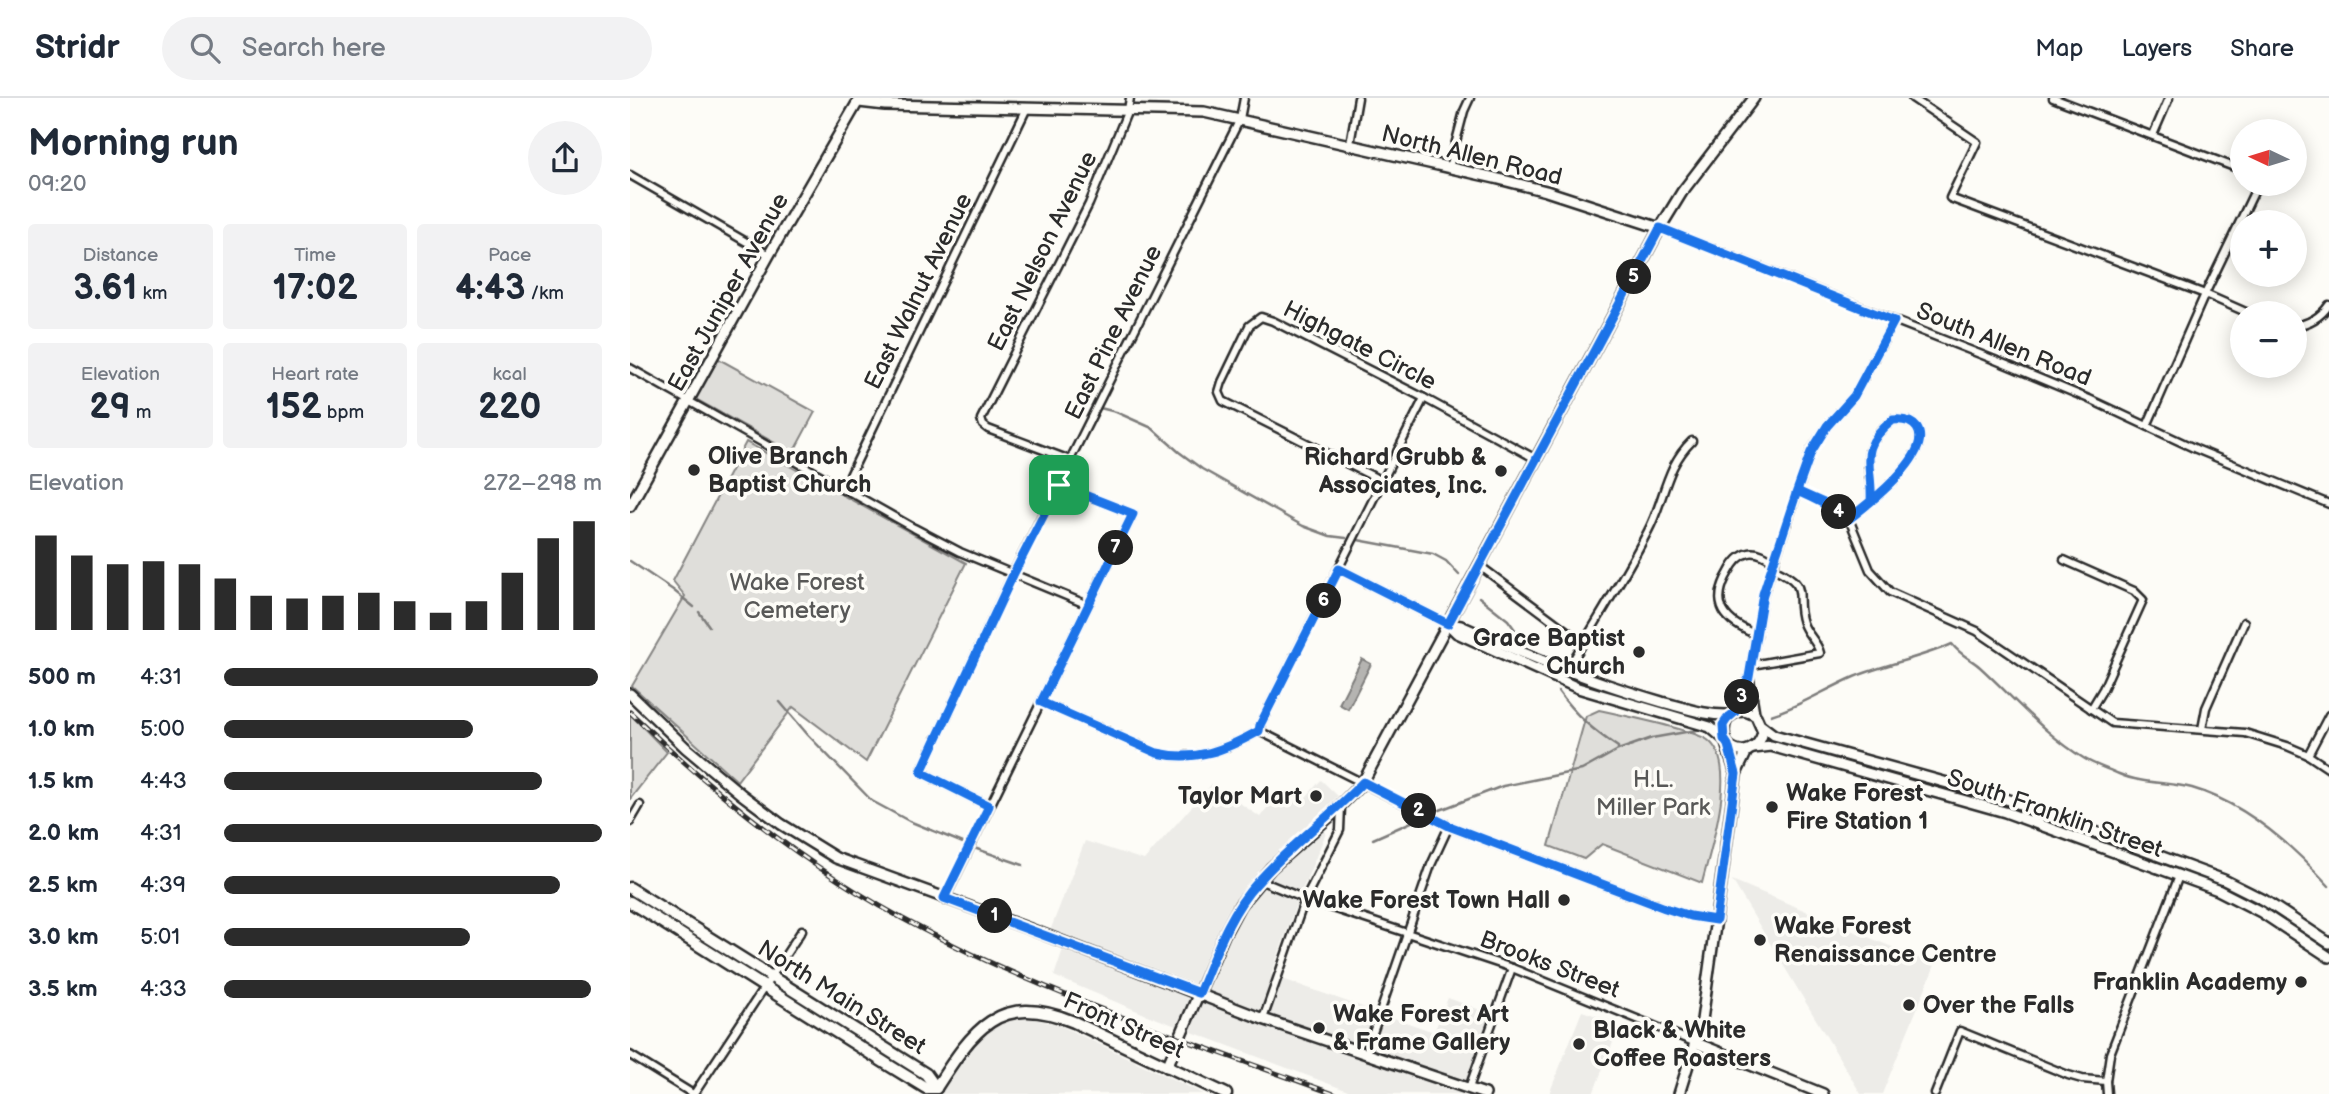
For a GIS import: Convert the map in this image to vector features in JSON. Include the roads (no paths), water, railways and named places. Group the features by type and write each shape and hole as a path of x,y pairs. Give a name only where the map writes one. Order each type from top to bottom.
{"main road":[{"name":"North Main Street","path":"630,888 926,1074 934,1091"},
{"name":"North Main Street","path":"630,902 934,1091"},
{"name":"Front Street","path":"934,1091 968,1039 983,1026 1001,1017 1025,1011 1043,1012 1074,1022 1226,1094"}],"street":[{"name":"East Nelson Avenue","path":"1070,460 988,429 981,419 1089,204 1128,110 1130,98"},
{"name":"East Pine Avenue","path":"989,806 921,771 1013,575 1240,119 1244,98"},
{"path":"1350,144 1358,98"},
{"path":"1449,168 1470,98"},
{"path":"1167,1067 1231,921 1259,880 1341,806 1363,782 1660,228 1682,192 1754,98"},
{"path":"1912,98 1977,142 1950,198 2230,305"},
{"path":"2053,98 2230,165"},
{"path":"2153,135 2169,98"},
{"name":"North Allen Road","path":"858,99 876,105 1189,111 1240,119 1546,191 1660,228"},
{"name":"East Juniper Avenue","path":"630,506 858,99"},
{"name":"East Walnut Avenue","path":"844,490 1027,108"},
{"path":"630,175 769,255"},
{"path":"2147,426 2205,294 2252,196"},
{"name":"South Allen Road","path":"1660,228 2025,372 2329,504"},
{"path":"2307,324 2323,314 2329,305"},
{"name":"Highgate Circle","path":"1382,481 1223,401 1219,392 1222,382 1249,326 1261,317 1273,321 1536,459"},
{"path":"1736,774 1723,725 1733,714 1749,677 1763,594 1797,491 1811,452 1827,426 1854,396 1894,321"},
{"path":"630,368 844,490 960,551 1088,605"},
{"path":"1259,731 1424,398"},
{"path":"1849,519 1871,501 1901,473 1918,445 1920,435 1909,421 1893,420 1873,443 1867,460 1871,501"},
{"path":"1569,672 1648,530 1674,462 1692,441"},
{"path":"944,898 1133,514 1059,485"},
{"path":"1797,491 1833,507 1849,519 1870,570 1890,592 1978,631 2112,723 2245,733 2287,746 2308,755 2329,769"},
{"path":"1752,665 1820,653 1815,640 1802,622 1801,597 1795,582 1759,553 1750,552 1741,556 1727,574 1719,592 1720,603 1731,622 1757,635"},
{"path":"2064,560 2134,590 2143,600 2104,689 2091,709"},
{"path":"1480,566 1583,643"},
{"path":"1339,569 1448,624 1461,626 1569,672 1715,716 1746,711 1756,716"},
{"path":"2202,729 2206,708 2244,622"},
{"path":"1448,624 1457,634 1570,685 1710,727 1733,750 1750,749"},
{"path":"1679,1094 1702,1020 1736,774 1750,749 1762,738 1762,726 1756,716 1749,677"},
{"path":"630,694 705,765 810,844 845,862 1263,1019 1485,1094"},
{"path":"1041,702 1157,753 1170,756 1198,757 1213,754 1259,731"},
{"path":"2308,755 2329,715"},
{"name":"South Franklin Street","path":"1762,726 1774,735 2009,800 2224,880 2264,900 2329,943"},
{"path":"1259,731 1449,826 1665,908 1716,920"},
{"name":"South Franklin Street","path":"1750,749 1771,746 1984,805 2218,890 2260,912 2329,957"},
{"path":"630,821 640,804"},
{"path":"1263,1019 1306,899 1340,830 1341,806"},
{"path":"1366,1053 1431,865 1449,826"},
{"path":"2107,1094 2110,1054 2179,876"},
{"name":"Brooks Street","path":"1259,880 1306,899 1512,968 1823,1094"},
{"path":"630,1055 693,1094 802,930"},
{"path":"1469,1088 1512,968"},
{"path":"1935,1094 1960,1031 2068,1075 2106,1081"}],"waterway":[{"path":"1096,407 1116,412 1152,428 1202,469 1303,526 1330,536 1346,538"},
{"path":"1358,540 1433,554 1446,561 1459,575"},
{"path":"630,561 694,607"},
{"path":"1479,597 1508,620 1524,642"},
{"path":"699,612 709,626"},
{"path":"1771,715 1854,677 1952,644 2043,728 2085,759 2128,777 2192,788 2230,804 2284,841 2329,886"},
{"path":"1558,691 1578,715 1618,747 1618,750"},
{"path":"780,702 872,801 909,821 963,843"},
{"path":"1440,810 1503,786 1582,770 1618,750 1652,738 1697,730"},
{"path":"1373,839 1416,820"},
{"path":"974,848 1023,865"}],"railway":[{"path":"630,712 697,773 768,831 843,883 922,929 1073,998 1334,1094"}],"place":[{"name":"Olive Branch Baptist Church","path":"694,470"},
{"name":"Richard Grubb & Associates, Inc.","path":"1501,471"},
{"name":"Grace Baptist Church","path":"1639,652"},
{"name":"Taylor Mart","path":"1316,796"},
{"name":"Wake Forest Fire Station 1","path":"1772,807"},
{"name":"Wake Forest Town Hall","path":"1564,900"},
{"name":"Wake Forest Renaissance Centre","path":"1760,940"},
{"name":"Franklin Academy","path":"2301,982"},
{"name":"Over the Falls","path":"1909,1005"},
{"name":"Wake Forest Art & Frame Gallery","path":"1319,1028"},
{"name":"Black & White Coffee Roasters","path":"1579,1044"}],"park label":[{"name":"Wake Forest Cemetery","path":"797,596"},
{"name":"H.L. Miller Park","path":"1653,793"}]}
